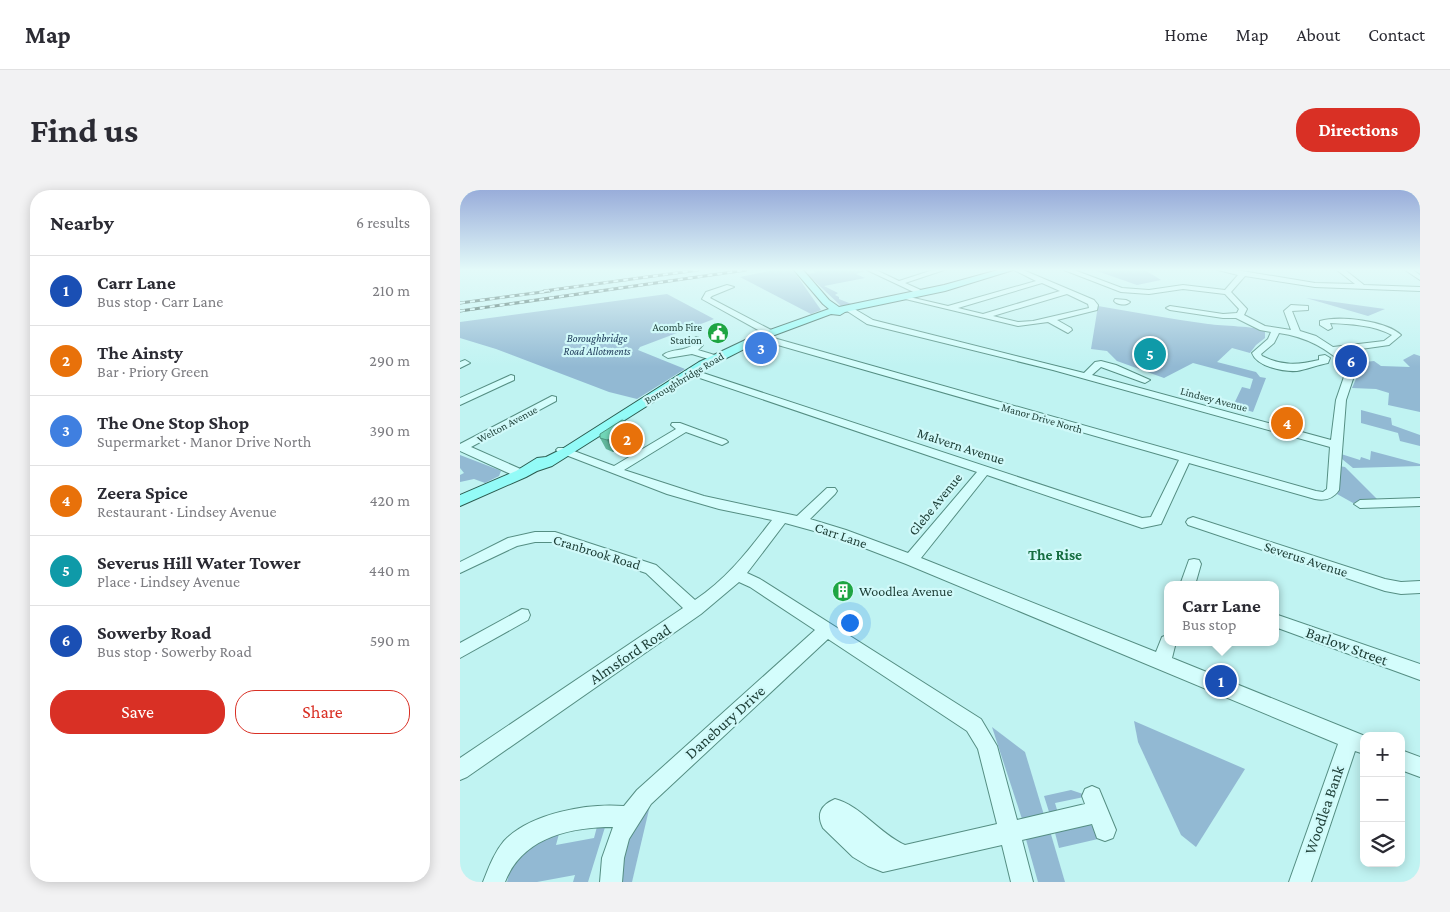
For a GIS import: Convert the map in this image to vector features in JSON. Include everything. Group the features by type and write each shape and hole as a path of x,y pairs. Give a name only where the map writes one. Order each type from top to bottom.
{"main road":[{"path":"828,302 835,310"},
{"name":"Boroughbridge Road","path":"568,452 716,358 765,335 808,319 835,310 879,302"},
{"path":"460,501 568,452"}],"street":[{"name":"Manor Drive North","path":"711,302 765,335 1185,459 1316,495 1324,496 1333,490 1336,444"},
{"path":"923,302 983,317 1023,324 1092,311 1094,305 1091,302"},
{"path":"947,308 968,302"},
{"path":"1237,302 1243,309 1242,313 1237,316"},
{"path":"983,317 1050,303 1073,315"},
{"path":"1296,333 1289,320 1288,311 1291,307 1305,308"},
{"path":"1170,308 1223,316 1237,316 1260,327 1314,338 1348,361 1352,368 1352,374 1342,399 1336,444"},
{"name":"Lindsey Avenue","path":"835,310 870,322 1086,376 1336,444"},
{"path":"1050,320 1068,330"},
{"path":"1328,328 1323,323 1347,321 1387,329 1397,335 1386,343 1333,350"},
{"path":"1275,330 1272,340 1256,353 1258,358 1272,364 1296,368 1325,361 1322,358 1325,358"},
{"path":"692,351 699,345 696,340"},
{"path":"668,355 692,351 716,358"},
{"path":"1086,376 1097,364 1106,362 1123,373 1145,380"},
{"name":"Malvern Avenue","path":"692,372 1142,523 1156,521 1185,459"},
{"path":"460,402 511,378"},
{"name":"Welton Avenue","path":"460,448 552,399"},
{"path":"614,471 680,427 722,442"},
{"path":"460,448 527,471"},
{"name":"Carr Lane","path":"568,452 650,484 712,503 836,532 911,560 1356,742"},
{"name":"Glebe Avenue","path":"911,560 985,470"},
{"path":"799,522 831,491"},
{"path":"1360,504 1420,502"},
{"name":"Almsford Road","path":"460,770 719,592 737,575 781,518"},
{"name":"Severus Avenue","path":"1193,522 1385,585 1401,588 1420,587"},
{"name":"Cranbrook Road","path":"460,568 513,542 535,536 555,537 651,569 694,610"},
{"path":"1188,581 1194,564"},
{"path":"737,575 755,583 974,725 987,746 1022,882"},
{"path":"460,651 522,615"},
{"name":"Barlow Street","path":"1279,621 1420,672"},
{"name":"Danebury Drive","path":"611,882 611,864 615,848 627,817 644,796 826,630"},
{"path":"1162,662 1167,646"},
{"name":"Woodlea Bank","path":"1300,882 1356,742"},
{"path":"1405,761 1420,767"},
{"path":"905,856 1098,813"},
{"path":"494,882 505,857 516,844 532,832 550,825 578,819 610,815 627,817"}],"green space":[{"name":"Boroughbridge Road Allotments","path":"606,302 683,302 714,319 640,347 638,350 685,369 637,399 609,392 496,349 460,338 460,322"},
{"path":"789,302 816,302 821,310 811,314"},
{"path":"837,302 847,302 854,305 841,306"},
{"path":"1321,302 1337,302 1385,309 1368,316"},
{"path":"1098,306 1214,325 1246,327 1265,331 1265,338 1250,353 1232,348 1217,362 1256,372 1260,377 1266,378 1253,412 1233,406 1242,387 1250,389 1253,379 1193,363 1164,378 1117,361 1107,351 1091,349"},
{"path":"1414,354 1420,356 1420,412 1388,405 1389,393 1376,389 1352,388 1359,372 1355,363 1374,361 1381,366 1410,367 1403,360"},
{"path":"1361,410 1391,418 1392,425 1420,435 1420,446 1400,441 1398,433 1361,423"},
{"path":"1371,451 1420,464 1420,466 1353,468 1342,459 1341,454 1360,460 1361,457 1370,460"},
{"path":"460,455 501,471 499,476 485,483 474,479 460,482 460,475 464,473 460,468"},
{"path":"1339,466 1345,467 1379,501 1353,503 1337,494"},
{"path":"1134,721 1245,769 1196,847 1181,835 1138,742"},
{"path":"992,727 1025,752 1044,815 1022,819"},
{"path":"1071,790 1083,794 1084,797 1055,803 1058,813 1050,815 1044,796"},
{"path":"651,801 632,882 618,882 621,848"},
{"path":"598,823 606,824 588,882 573,882 575,875 537,882 507,882 517,855 560,830 556,845 594,838"},
{"path":"1087,823 1094,827 1098,839 1059,848 1054,829"},
{"path":"1050,831 1065,882 1038,882 1025,836"}],"building":[{"path":"622,420 636,425 627,431 632,432 620,440 600,438 600,434"}],"railway":[{"path":"460,303 465,302"},
{"path":"460,311 521,302"}],"place":[{"name":"Acomb Fire Station","path":"718,333"},
{"name":"The One Stop Shop","path":"761,348"},
{"name":"Severus Hill Water Tower","path":"1150,354"},
{"name":"Sowerby Road","path":"1351,361"},
{"name":"Zeera Spice","path":"1287,423"},
{"name":"The Ainsty","path":"627,439"},
{"name":"Woodlea Avenue","path":"843,591"},
{"name":"Carr Lane","path":"1221,681"}],"district":[{"name":"The Rise","path":"1055,555"}]}
